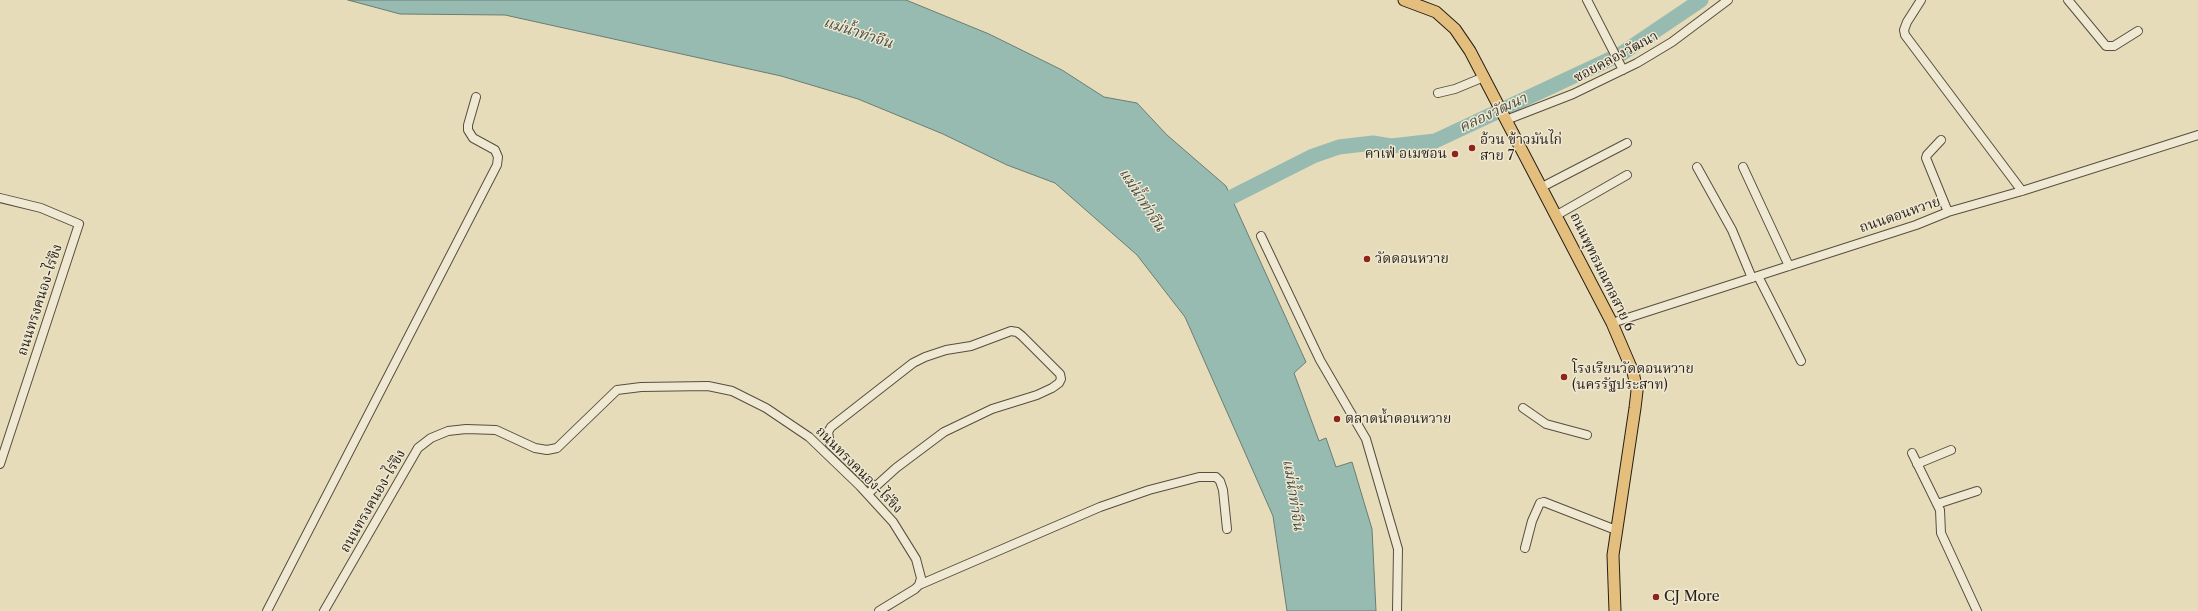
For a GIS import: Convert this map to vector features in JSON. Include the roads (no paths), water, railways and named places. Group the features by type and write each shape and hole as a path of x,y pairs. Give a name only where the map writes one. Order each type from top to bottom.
{"main road":[{"name":"ถนนพุทธมณฑลสาย 6","path":"1404,0 1436,12 1455,29 1484,77 1542,187 1612,323 1633,372 1637,391 1616,530 1613,568 1615,611"}],"street":[{"path":"1587,0 1623,70"},
{"name":"ซอยคลองวัฒนา","path":"1503,112 1573,94 1623,70 1672,42 1728,0"},
{"path":"1921,0 1907,22 1904,30 1906,35 2022,191"},
{"path":"2068,0 2106,46 2114,46 2138,31"},
{"path":"1438,93 1467,85 1484,77"},
{"path":"266,611 497,165 498,157 495,150 473,138 468,130 476,97"},
{"name":"ถนนดอนหวาย","path":"1612,323 1916,225 1948,212 2022,191 2198,135"},
{"path":"1941,140 1926,158 1948,212"},
{"path":"1542,187 1626,143"},
{"path":"1697,167 1801,361"},
{"path":"1743,167 1789,266"},
{"path":"1556,215 1626,175"},
{"name":"ถนนทรงคนอง-ไร่ขิง","path":"0,198 42,208 79,224 0,464"},
{"path":"1261,236 1320,360 1366,439 1398,549 1397,611"},
{"path":"868,494 896,468 944,432 992,409 1037,395 1052,388 1059,384 1061,379 1060,374 1022,336 1017,332 1011,331 972,346 946,350 925,356 913,363 831,427 828,432 830,444 875,487"},
{"name":"ถนนทรงคนอง-ไร่ขิง","path":"324,611 418,448 431,438 448,431 466,429 496,430 535,448 547,450 557,448 618,390 640,387 708,386 732,391 766,408 809,437 868,494 893,522 909,545 919,568 921,578 919,585"},
{"path":"1523,408 1546,424 1587,435"},
{"path":"1917,464 1951,450"},
{"path":"1912,453 1937,504 1941,514 1941,533 1977,611"},
{"path":"879,611 919,585 1100,507 1149,490 1199,477 1216,477 1220,481 1223,490 1227,529"},
{"path":"1937,504 1976,491"},
{"path":"1525,548 1532,521 1540,503 1544,502 1616,530"}],"water":[{"name":"แม่น้ำท่าจีน","path":"348,0 906,0 989,34 1062,70 1104,97 1137,103 1167,135 1226,186 1306,362 1294,373 1319,441 1326,438 1336,467 1352,462 1372,529 1376,611 1287,611 1273,516 1185,317 1137,255 1055,183 1007,165 943,134 858,99 781,76 505,15 400,14"}],"waterway":[{"name":"คลองวัฒนา","path":"1214,206 1313,156 1339,147 1373,143 1391,146 1435,141 1621,54 1701,0"}],"place":[{"name":"อ้วน ข้าวมันไก่ สาย 7","path":"1472,148"},
{"name":"คาเฟ่ อเมซอน","path":"1455,154"},
{"name":"วัดดอนหวาย","path":"1367,259"},
{"name":"โรงเรียนวัดดอนหวาย (นครรัฐประสาท)","path":"1564,377"},
{"name":"ตลาดน้ำดอนหวาย","path":"1337,419"},
{"name":"CJ More","path":"1656,597"}]}
